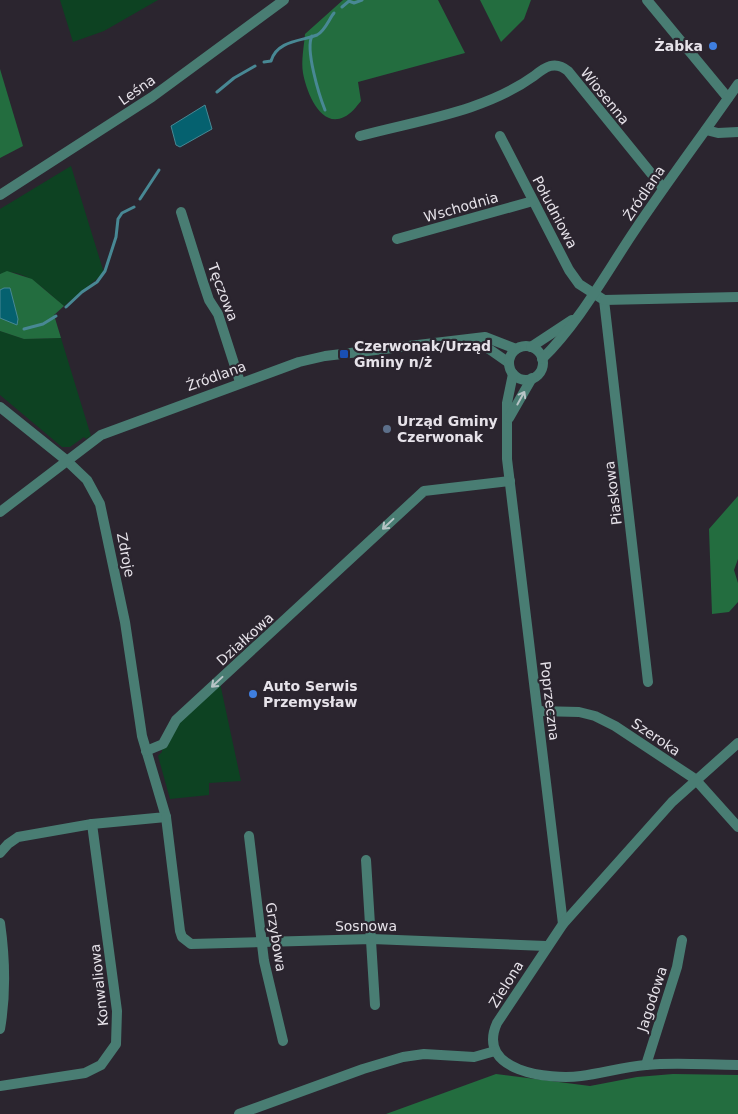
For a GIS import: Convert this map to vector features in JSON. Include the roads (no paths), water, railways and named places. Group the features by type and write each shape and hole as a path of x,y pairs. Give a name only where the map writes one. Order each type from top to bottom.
{"street":[{"name":"Leśna","path":"0,195 152,97 284,0"},
{"path":"647,0 728,98"},
{"name":"Wiosenna","path":"360,136 484,103 518,87 546,67 558,65 564,68 663,188"},
{"name":"Źródlana","path":"542,359 558,342 594,294 663,188 738,84"},
{"path":"706,130 718,133 738,132"},
{"name":"Południowa","path":"500,136 569,270 579,284 594,294"},
{"name":"Wschodnia","path":"397,239 533,201"},
{"name":"Tęczowa","path":"181,212 209,300 218,314 240,382"},
{"path":"594,294 604,300 738,297"},
{"name":"Piaskowa","path":"604,300 648,682"},
{"name":"Źródlana","path":"531,347 575,319"},
{"name":"Źródlana","path":"0,512 101,435 240,382 313,358 485,337 516,349"},
{"path":"471,340 489,349 509,363"},
{"path":"509,418 532,378 540,371 542,359 538,352 531,347 516,349 511,355 509,363 513,374 507,403 510,481"},
{"path":"513,374 522,379 532,378"},
{"name":"Zdroje","path":"0,407 66,460 95,492 104,519 125,622 139,718 146,751"},
{"name":"Działkowa","path":"146,751 163,744 176,720 424,491 510,481"},
{"name":"Poprzeczna","path":"510,481 563,924"},
{"name":"Szeroka","path":"538,711 579,712 605,720 695,780 738,827"},
{"name":"Zielona","path":"495,1050 493,1035 497,1023 546,946 563,924 642,834 695,780 738,743"},
{"path":"0,854 8,844 18,837 92,824 166,817 146,751"},
{"name":"Sosnowa","path":"166,817 180,931 186,942 201,945 372,939 546,946"},
{"name":"Konwaliowa","path":"0,1086 85,1073 101,1065 116,1044 117,1010 92,824"},
{"name":"Grzybowa","path":"249,836 262,943 283,1041"},
{"path":"366,860 375,1005"},
{"path":"0,923 4,991 0,1030"},
{"name":"Jagodowa","path":"646,1065 677,967 682,940"},
{"path":"239,1114 363,1069 404,1057 424,1054 474,1057 495,1050 510,1066 546,1075 580,1076 646,1065 738,1066"}],"water":[{"path":"205,105 212,129 180,147 176,145 171,126"},
{"path":"10,288 18,319 17,325 0,318 0,290"}],"waterway":[{"path":"342,7 349,1 354,3 362,0"},
{"path":"264,62 271,61 274,54 284,45 320,33 334,13"},
{"path":"312,36 310,42 311,61 325,110"},
{"path":"217,92 234,78 255,66"},
{"path":"140,199 159,170"},
{"path":"66,307 82,292 97,282 105,271 116,237 118,219 122,213 134,207"},
{"path":"24,329 43,324 56,316"}],"place":[{"name":"Żabka","path":"713,46"},
{"name":"Czerwonak/Urząd Gminy n/ż","path":"344,354"},
{"name":"Urząd Gminy Czerwonak","path":"387,429"},
{"name":"Auto Serwis Przemysław","path":"253,694"}]}
